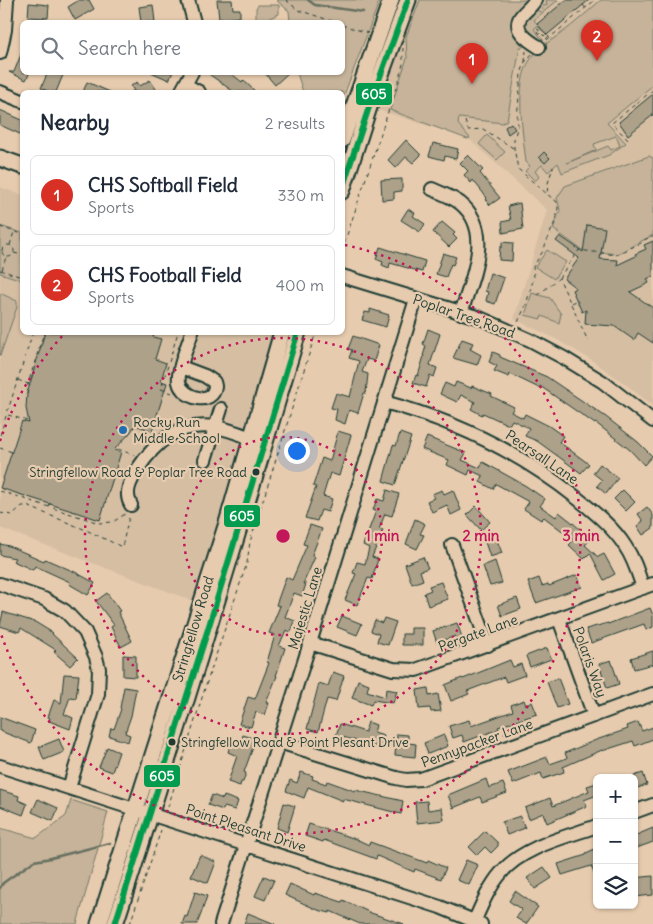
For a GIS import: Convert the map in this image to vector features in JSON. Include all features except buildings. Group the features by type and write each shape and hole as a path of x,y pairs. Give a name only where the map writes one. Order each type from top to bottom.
{"main road":[{"path":"345,131 391,0"},
{"path":"345,182 368,110 408,0"},
{"path":"0,158 20,165"},
{"name":"Stringfellow Road","path":"115,924 151,814 258,440 281,335"},
{"name":"Stringfellow Road","path":"99,924 227,523 297,335"}],"street":[{"path":"0,53 5,30 6,0"},
{"path":"188,0 193,20"},
{"path":"535,0 518,21 522,34 539,47"},
{"path":"184,89 191,75"},
{"path":"0,92 20,100"},
{"path":"432,189 462,205 472,218 478,235 478,258 461,313"},
{"name":"Poplar Tree Road","path":"345,277 502,327 554,352 603,382 653,421"},
{"name":"Majestic Lane","path":"221,924 416,299"},
{"path":"181,367 191,335"},
{"name":"Pearsall Lane","path":"384,402 473,432 510,452 550,478 590,509 617,535 648,586"},
{"path":"205,460 222,409"},
{"path":"129,512 127,498 130,483 140,466 162,440 170,435 190,427 216,427 258,440"},
{"path":"452,545 488,645"},
{"path":"0,584 44,599 65,611 85,632 96,657 99,675 98,694 69,788"},
{"name":"Pergate Lane","path":"310,643 392,669 409,671 425,668 648,586"},
{"name":"Polaris Way","path":"559,619 594,716"},
{"name":"Pennypacker Lane","path":"279,742 396,778 406,780 421,779 653,694"},
{"name":"Point Pleasant Drive","path":"0,766 440,906 478,922"},
{"path":"638,811 653,805"},
{"path":"478,922 496,879 510,863 532,850 593,827"}],"path":[{"path":"286,0 298,10 329,20"},
{"path":"525,62 554,33 595,0"},
{"path":"583,5 588,11"},
{"path":"567,18 570,21"},
{"path":"345,26 371,34"},
{"path":"546,34 544,36 537,28 536,30 544,40 549,36 551,38"},
{"path":"345,241 398,82 403,64 403,48"},
{"path":"518,324 533,282 534,267 543,251 558,213 557,202 518,169 514,138 518,125 516,118 526,50 521,49"},
{"path":"628,140 612,123 653,90"},
{"path":"465,121 468,130 483,129 514,148"},
{"path":"547,194 553,167"},
{"path":"0,227 20,234"},
{"path":"10,246 14,232"},
{"path":"538,295 559,278 579,250 616,255 653,236"},
{"path":"6,257 1,249 10,246"},
{"path":"10,246 14,249 14,253"},
{"path":"14,253 20,254"},
{"path":"6,257 12,256 14,253"},
{"path":"6,257 1,270 20,276"},
{"path":"559,278 588,341"},
{"path":"571,303 577,300"},
{"path":"0,435 32,335"},
{"path":"27,394 28,384 43,335"},
{"path":"173,393 160,389 177,335"},
{"path":"168,807 246,563 250,542 315,335"},
{"path":"18,380 28,384"},
{"path":"6,414 28,421"},
{"path":"0,448 12,452"},
{"path":"118,449 138,456"},
{"path":"14,496 16,490"},
{"path":"0,491 99,523 113,522 129,512"},
{"path":"49,507 51,501"},
{"path":"0,513 12,515 22,506 27,506 122,547 129,512"},
{"path":"130,924 161,829"}],"shaded area":[{"path":"276,0 373,0 379,2 345,93 345,90 302,90 298,75 345,75 345,20 290,20 289,11"},
{"path":"415,0 653,0 653,406 590,359 554,338 514,319 547,210 468,138 378,110"},
{"path":"420,0 530,0 517,15 524,42 523,47 520,47 507,120 503,123 459,118 458,124 470,138 467,139 390,110 407,58 406,37"},
{"path":"546,0 558,0 534,20 544,32 537,26 534,29 543,40 535,42 521,21 536,10 541,12 543,6 547,5"},
{"path":"601,0 653,0 653,85 607,123 626,143 609,155 562,173 558,163 548,172 542,165 535,171 539,177 535,181 525,171 530,166 526,162 521,110 522,82 525,70 530,60 538,51","holes":["616,136 620,146 611,150 608,146 567,163 596,150 594,144"]},
{"path":"258,5 279,5 279,14 265,20 256,20 256,8"},
{"path":"487,135 505,152 497,160 479,144"},
{"path":"649,156 653,158 653,235 617,254 582,250 553,229 560,210 557,198 565,186"},
{"name":"Rocky Run Middle School","path":"0,187 20,194 20,335 275,335 193,601 0,528"},
{"path":"0,226 20,232 20,279 0,273"},
{"path":"547,250 566,262 554,279 535,267"},
{"path":"0,293 17,301 17,307 0,356"},
{"path":"532,293 550,298 561,314 559,323 542,316 541,319 525,315"},
{"path":"71,800 108,812 77,924 0,924 0,828 36,838 66,816"}],"waterway":[{"path":"308,0 315,5 363,12"},
{"path":"0,888 3,883 34,861 110,843"}],"transit line":[{"name":"605","path":"345,180 408,0"},
{"name":"605","path":"115,924 208,629 297,335"}],"place":[{"name":"CHS Football Field","path":"597,61"},
{"name":"CHS Softball Field","path":"472,84"},
{"name":"Rocky Run Middle School","path":"123,430"},
{"name":"Stringfellow Road & Poplar Tree Road","path":"256,472"},
{"name":"Stringfellow Road & Point Plesant Drive","path":"172,742"}]}
